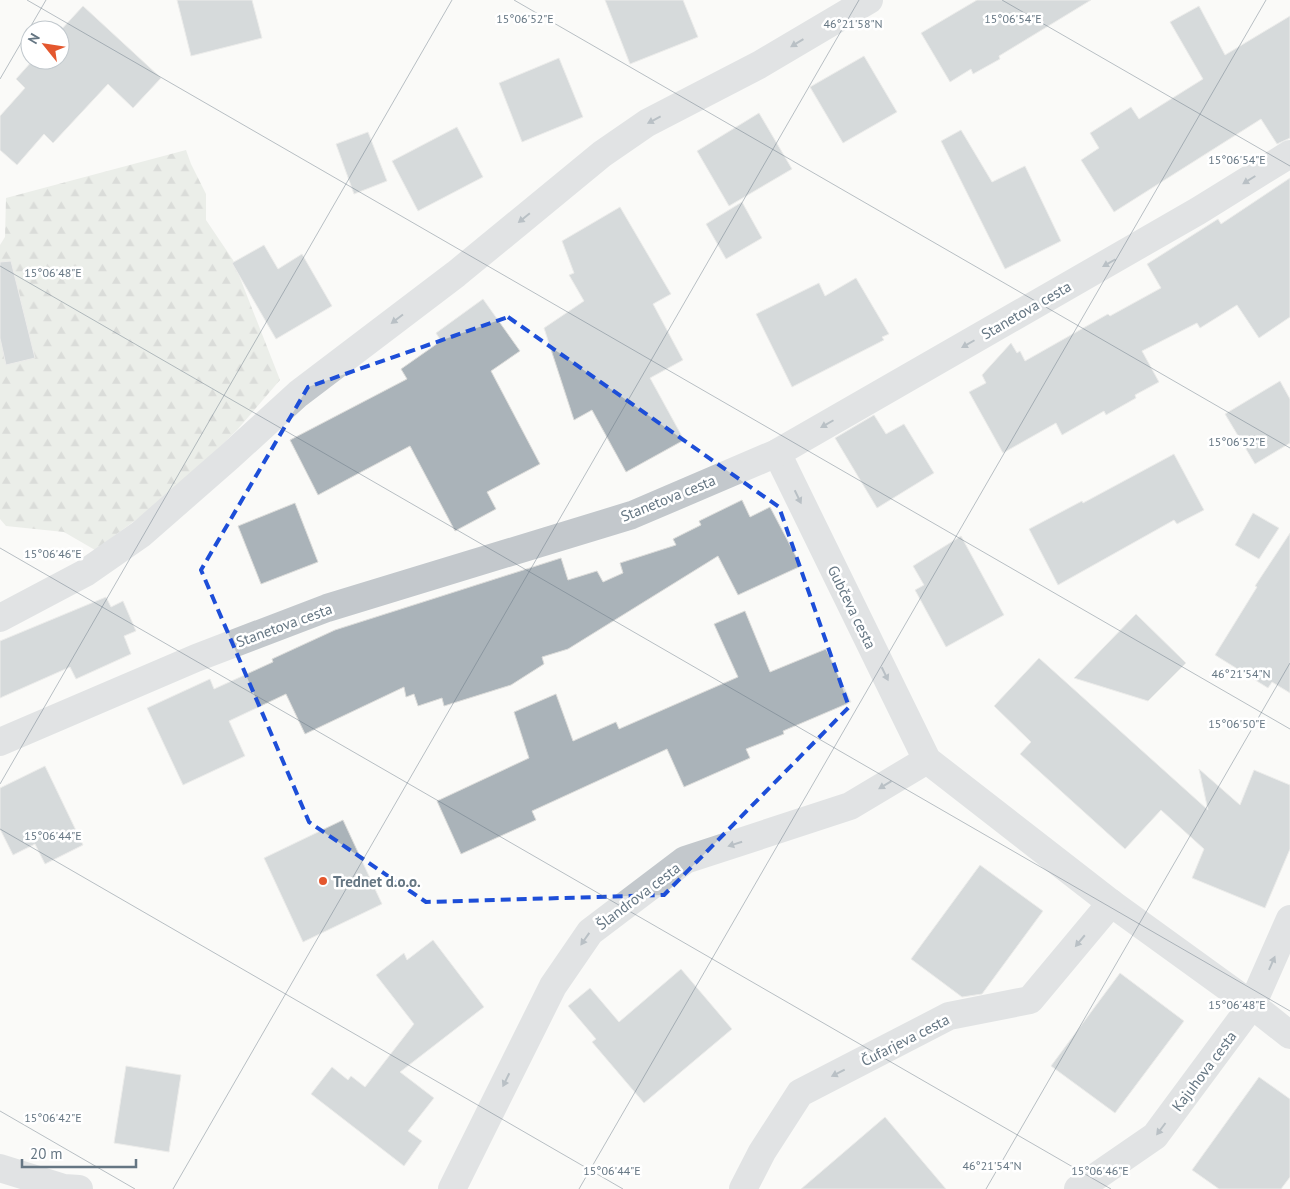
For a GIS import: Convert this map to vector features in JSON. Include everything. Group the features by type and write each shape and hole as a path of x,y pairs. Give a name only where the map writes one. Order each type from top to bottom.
{"street":[{"path":"0,618 85,573 141,534 298,394 456,274 602,154 648,123 758,65 869,0"},
{"name":"Stanetova cesta","path":"0,742 196,658 327,608 632,514 777,453 1190,216 1290,154"},
{"name":"Gubčeva cesta","path":"777,453 927,760"},
{"path":"927,760 1111,903 1252,1005 1290,1035"},
{"name":"Šlandrova cesta","path":"452,1189 552,986 590,932 685,860 850,806 927,760"},
{"name":"Čufarjeva cesta","path":"743,1189 762,1152 800,1094 949,1016 1030,1000 1111,903"},
{"name":"Kajuhova cesta","path":"1078,1189 1155,1136 1252,1005 1290,919"},
{"path":"0,1168 72,1188"}],"highlighted area":[{"path":"508,317 779,507 849,707 664,895 426,902 309,822 201,570 308,387"}],"green space":[{"path":"186,150 206,194 206,220 233,260 280,380 237,430 174,492 95,550 64,532 6,526 0,519 0,245 5,237 6,198"}],"building":[{"path":"177,0 252,0 262,38 191,56"},
{"path":"605,0 683,0 698,37 630,64"},
{"path":"977,0 1091,0 999,56 1000,59 973,74 971,69 950,82 921,33"},
{"path":"83,6 161,78 133,108 108,84 53,143 44,134 17,165 0,150 0,116 25,88 16,79 24,70 70,70 70,20"},
{"path":"1199,6 1225,55 1290,16 1290,138 1277,144 1261,119 1114,212 1081,160 1099,148 1090,133 1131,107 1139,119 1203,79 1170,22"},
{"path":"864,56 897,112 843,143 810,87"},
{"path":"559,58 583,117 522,142 499,83"},
{"path":"759,113 792,169 729,206 697,151"},
{"path":"457,127 483,177 418,211 392,161"},
{"path":"961,130 992,182 1025,166 1061,241 1005,269 941,141"},
{"path":"368,132 387,181 354,194 336,144"},
{"path":"1290,178 1290,317 1259,338 1237,305 1200,328 1197,323 1142,351 1159,382 1135,395 1136,398 1106,415 1104,411 1062,435 1056,423 1003,453 969,392 986,383 982,375 1011,343 1017,353 1020,351 1025,361 1108,314 1110,316 1161,288 1147,264 1218,219 1221,224"},
{"path":"742,202 762,238 726,259 706,224"},
{"path":"620,207 671,294 653,304 683,360 650,378 684,440 626,472 592,410 574,420 544,328 584,301 569,275 574,273 562,241"},
{"path":"264,245 278,269 302,254 332,306 276,339 232,263"},
{"path":"11,261 35,358 6,365 0,338 0,262"},
{"path":"856,278 889,334 882,337 884,340 792,387 756,314 819,283 825,296"},
{"path":"483,299 520,351 491,371 540,464 487,492 496,509 455,531 410,446 318,495 290,440 407,379 401,369 441,341 436,333"},
{"path":"1280,381 1290,399 1290,443 1255,464 1225,414"},
{"path":"874,415 886,434 904,424 934,473 877,508 835,438"},
{"path":"1174,454 1204,510 1177,524 1174,520 1058,585 1029,529 1082,501 1083,503"},
{"path":"742,500 750,517 770,507 801,566 738,595 718,556 568,649 542,657 544,664 511,685 444,706 442,698 418,706 414,694 406,697 404,687 305,734 286,694 229,721 245,756 183,785 147,708 210,679 214,689 273,662 272,659 335,630 561,558 568,580 597,571 603,582 623,573 620,563 676,545 673,539 701,525 699,521"},
{"path":"295,503 318,562 261,584 238,526"},
{"path":"1253,513 1279,528 1259,559 1235,545"},
{"path":"1290,533 1290,693 1272,682 1268,688 1215,655 1257,587 1255,586"},
{"path":"961,536 1004,615 946,647 915,590 924,585 913,566"},
{"path":"106,597 111,607 123,601 136,631 124,636 131,654 76,679 70,667 0,698 0,641"},
{"path":"745,611 770,672 826,649 851,702 783,731 784,734 746,749 750,758 684,787 667,749 532,811 536,820 461,854 437,801 529,758 514,712 556,694 573,741 616,722 619,729 738,677 714,624"},
{"path":"1136,614 1186,663 1148,701 1074,678"},
{"path":"1039,658 1208,810 1199,769 1240,805 1254,770 1290,785 1290,849 1265,908 1192,878 1204,849 1161,810 1125,849 1020,754 1031,742 994,706"},
{"path":"45,766 83,845 45,864 35,844 13,855 0,829 0,788"},
{"name":"Trednet d.o.o.","path":"343,820 382,904 303,942 264,858"},
{"path":"980,865 1043,911 982,994 962,997 911,959"},
{"path":"433,940 484,1007 400,1072 434,1098 408,1131 422,1141 404,1166 311,1094 332,1067 348,1080 351,1076 365,1087 414,1024 376,975 404,953 407,960"},
{"path":"681,969 732,1029 644,1103 592,1042 596,1039 568,1006 590,988 619,1022"},
{"path":"1120,973 1184,1021 1115,1113 1051,1066"},
{"path":"126,1066 181,1075 169,1152 114,1143"},
{"path":"1259,1077 1290,1099 1290,1177 1281,1189 1219,1189 1192,1170"},
{"path":"885,1117 946,1189 801,1189"}],"place":[{"name":"Trednet d.o.o.","path":"323,881"}]}
